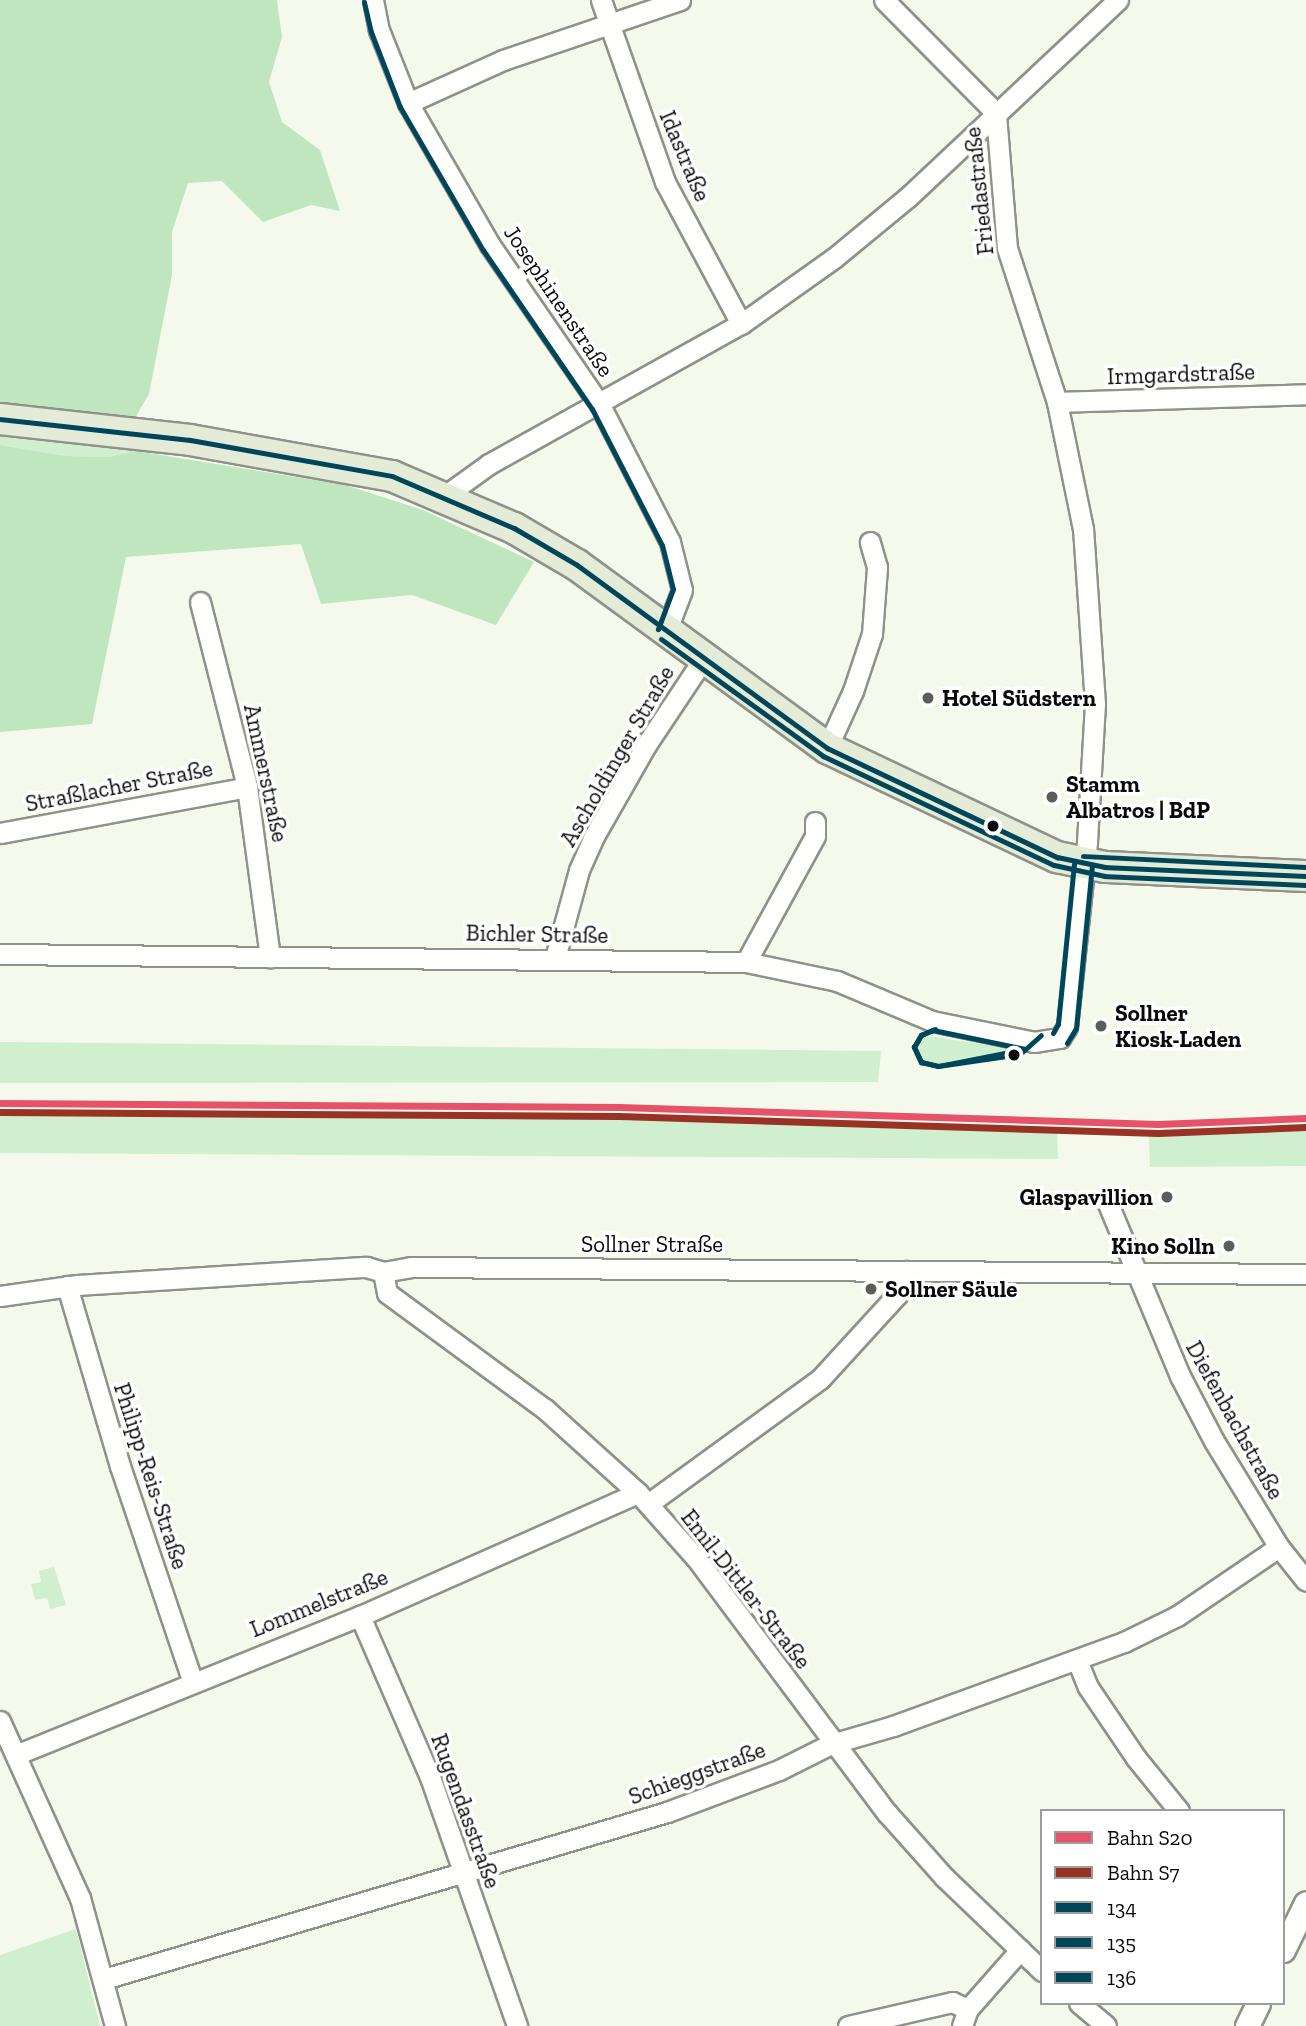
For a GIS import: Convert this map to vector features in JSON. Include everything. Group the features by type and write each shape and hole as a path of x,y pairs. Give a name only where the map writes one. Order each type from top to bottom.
{"main road":[{"path":"0,419 306,458 392,476 446,495 514,528 577,565 702,661 827,748 1056,857 1083,865 1306,876"}],"street":[{"name":"Josephinenstraße","path":"373,0 379,30 408,103 489,245 600,405 670,542 679,571 681,602 666,632"},
{"name":"Idastraße","path":"601,0 665,182 741,324"},
{"path":"408,103 503,60 680,0"},
{"name":"Friedastraße","path":"884,0 996,113 1007,248 1057,402 1083,529 1095,704 1067,1027 1060,1038"},
{"path":"446,495 489,464 600,405 741,324 834,258 908,197 1118,0"},
{"name":"Irmgardstraße","path":"1057,402 1306,394"},
{"path":"827,748 853,691 872,634 877,567 870,542"},
{"name":"Ammerstraße","path":"200,602 247,787 270,957"},
{"name":"Ascholdinger Straße","path":"555,958 579,870 593,838 646,745 702,661"},
{"name":"Straßlacher Straße","path":"0,833 247,787"},
{"path":"746,962 816,836 815,822"},
{"name":"Bichler Straße","path":"0,954 746,962 837,981 932,1021 1034,1042 1060,1038"},
{"name":"Diefenbachstraße","path":"1106,1199 1135,1275 1208,1431 1279,1547 1306,1581"},
{"name":"Sollner Straße","path":"0,1296 67,1286 268,1270 366,1267 383,1272 410,1267 906,1270 1135,1275 1306,1274"},
{"name":"Lommelstraße","path":"18,1754 192,1680 360,1616 643,1499 821,1379 898,1295 906,1270"},
{"name":"Emil-Dittler-Straße","path":"383,1272 387,1293 545,1409 643,1499 696,1558 831,1744 944,1877 1040,1969"},
{"name":"Philipp-Reis-Straße","path":"67,1286 120,1466 192,1680"},
{"name":"Schieggstraße","path":"104,1979 667,1812 779,1770 831,1744 1077,1660 1177,1616 1279,1547"},
{"name":"Rugendasstraße","path":"360,1616 430,1777 517,2026"},
{"path":"1077,1660 1088,1687 1129,1748 1177,1809"},
{"path":"0,1721 18,1754 76,1888 104,1979 115,2026"},
{"path":"1285,1941 1289,1923 1306,1903"},
{"path":"848,2026 951,2002 965,2018 1020,1950"},
{"path":"1081,2005 1106,2026"},
{"path":"1247,2026 1257,2005"}],"green space":[{"path":"0,0 277,0 282,37 269,82 282,122 320,150 340,211 311,205 263,222 222,181 188,183 172,232 172,275 149,394 132,423 0,409"},
{"path":"0,434 136,451 108,457 67,456 0,445"},
{"path":"0,445 67,456 108,457 136,451 345,485 423,510 534,562 496,625 412,595 321,604 301,544 126,557 92,724 0,732"},
{"path":"922,1036 1022,1051 994,1061 932,1067 919,1065 914,1055 914,1044"},
{"path":"0,1042 881,1051 878,1082 0,1083"},
{"path":"0,1109 892,1123 1057,1133 1058,1159 0,1153"},
{"path":"1306,1130 1306,1166 1150,1167 1149,1136"},
{"path":"54,1567 66,1605 50,1609 47,1598 35,1600 31,1584 41,1582 39,1571"},
{"path":"76,1929 100,2026 0,2026 0,1955"}],"rail line":[{"name":"S20","path":"0,1103 619,1107 1158,1124 1306,1118"},
{"name":"S7","path":"0,1112 619,1116 1158,1133 1306,1127"}],"transit line":[{"name":"135","path":"364,2 371,32 400,107 483,250 592,409 662,545 673,589 658,629"},
{"name":"134","path":"0,419 190,440 392,476 514,528 577,565 827,748 1057,857 1105,867 1306,876"},
{"name":"135","path":"661,639 823,756 1054,865 1105,876 1306,885"},
{"name":"136","path":"1083,856 1306,867"},
{"name":"136","path":"1053,1033 1058,1024 1074,864"},
{"name":"135","path":"1067,1043 1076,1028 1092,866"},
{"name":"136","path":"935,1029 921,1035 914,1047 921,1062 938,1066 1020,1054 1041,1035"},
{"name":"135","path":"933,1030 1025,1049 938,1066 921,1062 914,1047 921,1035 933,1030"}],"place":[{"name":"Hotel Südstern","path":"928,698"},
{"name":"Stamm Albatros | BdP","path":"1052,797"},
{"name":"Sollner Kiosk-Laden","path":"1101,1026"},
{"name":"Glaspavillion","path":"1167,1197"},
{"name":"Kino Solln","path":"1229,1246"},
{"name":"Sollner Säule","path":"871,1289"}]}
